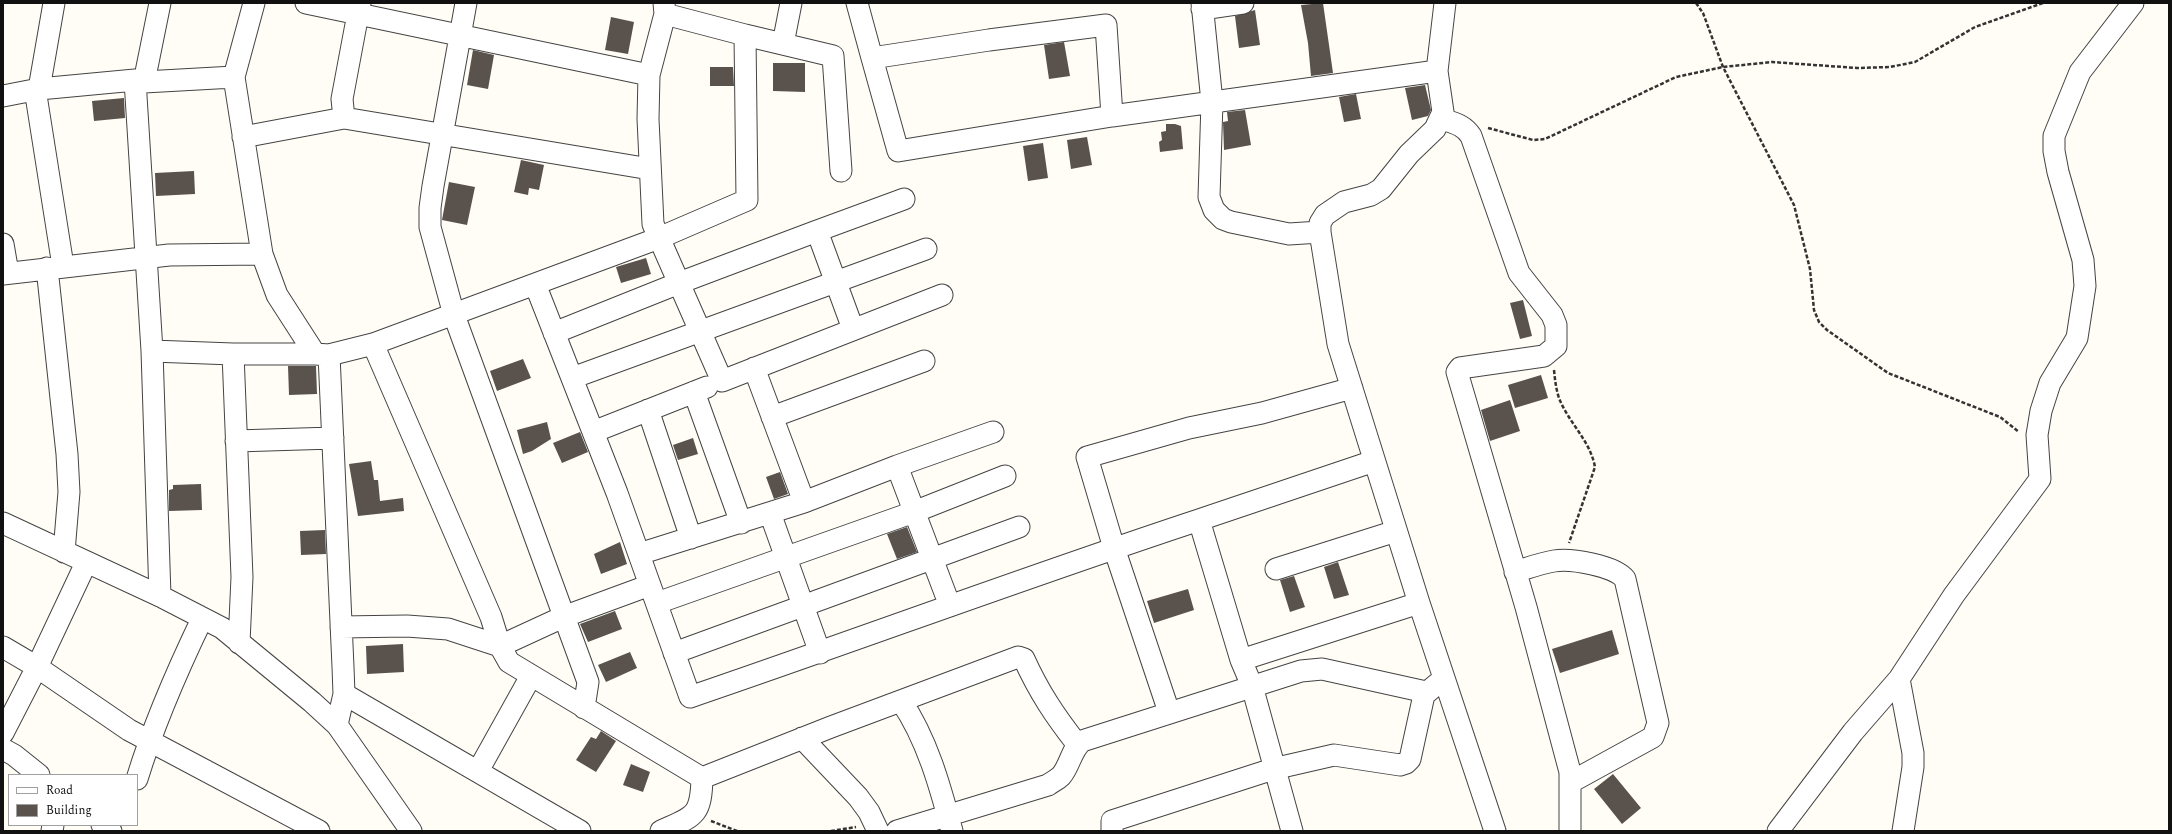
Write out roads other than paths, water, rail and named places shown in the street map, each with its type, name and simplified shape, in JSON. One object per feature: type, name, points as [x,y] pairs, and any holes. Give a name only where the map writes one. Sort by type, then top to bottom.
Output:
[{"type":"street","points":[[54,3],[37,89],[55,267],[67,454],[68,492],[64,552]]},
{"type":"street","points":[[160,3],[139,81],[146,257],[152,351],[160,596]]},
{"type":"street","points":[[254,3],[234,77],[262,254],[277,295],[322,354],[333,438],[344,694],[337,725]]},
{"type":"street","points":[[306,3],[359,8],[461,36],[649,75]]},
{"type":"street","points":[[466,3],[430,208],[430,227],[454,315],[563,618],[588,682],[584,708]]},
{"type":"street","points":[[783,44],[791,3]]},
{"type":"street","points":[[857,3],[898,151],[1112,116],[1437,71]]},
{"type":"street","points":[[1243,3],[1202,6],[1212,102],[1210,197],[1214,210],[1223,219],[1231,222],[1278,233],[1320,232]]},
{"type":"street","points":[[1445,3],[1437,71],[1443,112],[1442,119],[1435,129],[1409,154],[1381,189],[1371,195],[1344,202],[1333,208],[1325,215],[1320,223],[1320,232],[1338,344],[1419,603],[1496,831]]},
{"type":"street","points":[[1778,831],[1853,732],[1899,679],[1954,596],[2040,479],[2037,434],[2041,410],[2050,383],[2077,338],[2085,286],[2083,260],[2058,172],[2054,151],[2054,136],[2080,72],[2133,3]]},
{"type":"street","points":[[344,118],[342,99],[359,8]]},
{"type":"street","points":[[722,381],[653,224],[648,119],[649,75],[665,9],[745,35],[833,56],[841,172]]},
{"type":"street","points":[[872,58],[989,40],[1106,25],[1112,116]]},
{"type":"street","points":[[152,351],[233,354],[322,354],[373,344],[659,238],[747,200],[745,35]]},
{"type":"street","points":[[3,96],[37,89],[139,81],[234,77]]},
{"type":"street","points":[[243,137],[344,118],[650,169]]},
{"type":"street","points":[[1442,119],[1466,129],[1471,136],[1519,273],[1552,315],[1556,325],[1556,346],[1552,351],[1544,356],[1460,368],[1457,372],[1526,607],[1570,772],[1570,831]]},
{"type":"street","points":[[554,333],[679,283],[904,199]]},
{"type":"street","points":[[817,231],[834,282],[853,329]]},
{"type":"street","points":[[3,244],[5,274],[55,267],[170,255],[262,254]]},
{"type":"street","points":[[572,378],[926,249]]},
{"type":"street","points":[[534,284],[593,432],[639,554],[690,697],[820,653],[1114,548],[1374,461]]},
{"type":"street","points":[[593,432],[942,295]]},
{"type":"street","points":[[373,344],[491,617],[500,646],[509,662],[702,778]]},
{"type":"street","points":[[233,354],[242,577],[239,643]]},
{"type":"street","points":[[772,416],[924,360]]},
{"type":"street","points":[[754,368],[804,502]]},
{"type":"street","points":[[1169,712],[1114,548],[1087,457],[1189,428],[1262,413],[1352,388]]},
{"type":"street","points":[[694,392],[741,523]]},
{"type":"street","points":[[648,410],[691,538]]},
{"type":"street","points":[[639,554],[804,502],[897,466],[993,432]]},
{"type":"street","points":[[236,441],[333,438]]},
{"type":"street","points":[[897,466],[950,606]]},
{"type":"street","points":[[341,627],[407,626],[448,629],[500,646],[563,618],[786,558],[914,512],[1005,476]]},
{"type":"street","points":[[770,513],[820,653]]},
{"type":"street","points":[[1199,520],[1241,660],[1252,686],[1273,769],[1292,831]]},
{"type":"street","points":[[3,523],[86,563],[160,596],[222,628],[312,702],[337,725],[411,831]]},
{"type":"street","points":[[674,653],[1019,527]]},
{"type":"street","points":[[1276,569],[1396,531]]},
{"type":"street","points":[[1515,572],[1563,560],[1614,570],[1625,580],[1658,723],[1653,737],[1571,782]]},
{"type":"street","points":[[3,733],[37,667],[86,563]]},
{"type":"street","points":[[1241,660],[1419,603]]},
{"type":"street","points":[[138,776],[148,741],[175,676],[202,619]]},
{"type":"street","points":[[1292,644],[1301,671]]},
{"type":"street","points":[[3,647],[37,667],[129,730],[319,831]]},
{"type":"street","points":[[702,778],[802,738],[1018,657],[1022,658],[1047,705],[1085,740]]},
{"type":"street","points":[[896,831],[950,823],[1048,785],[1060,777],[1085,740],[1301,671],[1322,669],[1426,692]]},
{"type":"street","points":[[478,771],[530,676]]},
{"type":"street","points":[[1112,831],[1112,821],[1273,769],[1334,755],[1400,765],[1406,764],[1410,759],[1424,695],[1444,679]]},
{"type":"street","points":[[1899,679],[1912,753],[1913,767],[1903,831]]},
{"type":"street","points":[[344,694],[580,831]]},
{"type":"street","points":[[901,701],[914,720],[922,737],[950,823]]},
{"type":"street","points":[[802,738],[858,797],[869,812],[876,828]]},
{"type":"street","points":[[3,749],[14,755],[38,774]]},
{"type":"street","points":[[661,831],[688,819],[697,811],[701,798],[702,778]]}]
